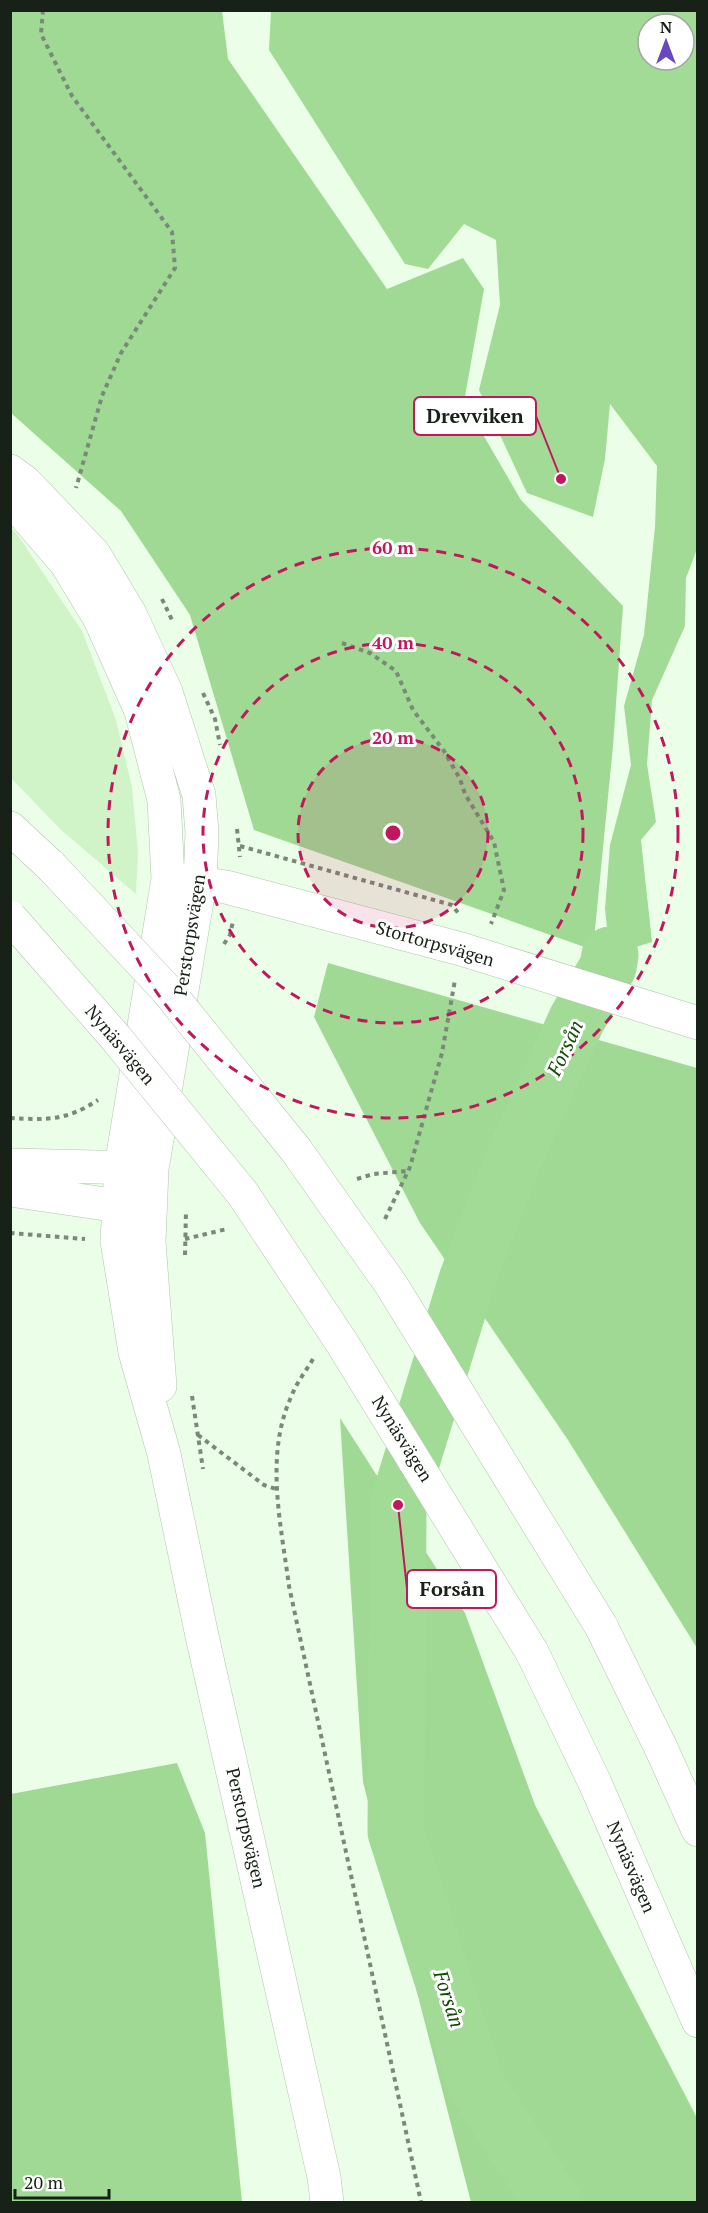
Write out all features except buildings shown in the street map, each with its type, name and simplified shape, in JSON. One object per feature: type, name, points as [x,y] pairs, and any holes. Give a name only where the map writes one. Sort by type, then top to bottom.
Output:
[{"type":"main road","name":"Perstorpsvägen","points":[[10,471],[25,482],[94,554],[135,624],[166,693],[199,795],[202,833],[200,883],[136,1168],[119,1206],[117,1241],[135,1352],[164,1454],[207,1659],[324,2177],[327,2202]]},
{"type":"main road","name":"Perstorpsvägen","points":[[10,498],[66,563],[100,619],[141,711],[164,800],[168,879],[136,1168],[151,1206],[149,1242],[164,1454]]},
{"type":"main road","points":[[10,828],[51,866],[166,989],[296,1150],[392,1286],[601,1626],[698,1830]]},
{"type":"main road","name":"Stortorpsvägen","points":[[168,879],[226,887],[477,940],[698,1023]]},
{"type":"main road","name":"Nynäsvägen","points":[[10,917],[116,1038],[243,1194],[342,1343],[532,1652],[595,1783],[698,2021]]},
{"type":"main road","points":[[10,1165],[136,1168]]},
{"type":"main road","points":[[10,1190],[119,1206],[151,1206]]},
{"type":"path","points":[[43,10],[41,34],[72,96],[172,232],[175,268],[121,353],[102,396],[75,492]]},
{"type":"path","points":[[342,643],[370,653],[396,671],[413,710],[444,751],[460,779],[465,794],[494,842],[504,890],[477,940],[410,1167],[384,1222]]},
{"type":"path","name":"Stortorpsvägen","points":[[240,846],[452,905],[477,940]]},
{"type":"path","points":[[10,1118],[44,1120],[79,1112],[102,1097]]},
{"type":"path","points":[[315,1355],[292,1395],[282,1422],[276,1489],[290,1586],[421,2202]]},
{"type":"path","points":[[198,1434],[264,1485],[276,1489]]},
{"type":"shaded area","points":[[11,10],[222,11],[228,59],[387,289],[463,258],[484,289],[464,402],[521,500],[623,606],[613,746],[593,950],[254,830],[190,615],[121,511],[11,413]]},
{"type":"shaded area","points":[[271,11],[697,11],[697,549],[686,578],[685,626],[652,700],[647,764],[656,822],[641,840],[652,942],[610,955],[605,909],[610,845],[631,765],[624,706],[644,635],[655,527],[657,466],[610,404],[605,459],[593,517],[527,493],[479,390],[500,305],[496,240],[464,224],[428,269],[405,264],[269,50]]},
{"type":"shaded area","points":[[11,528],[82,631],[116,720],[132,787],[138,852],[136,894],[60,829],[11,778]]},
{"type":"shaded area","points":[[328,963],[697,1068],[697,1648],[568,1440],[420,1223],[314,1017]]},
{"type":"shaded area","points":[[340,1418],[465,1613],[535,1805],[697,2118],[697,2202],[471,2202],[363,1782]]},
{"type":"shaded area","points":[[177,1763],[205,1833],[242,2202],[11,2202],[11,1794]]},
{"type":"waterway","name":"Forsån","points":[[553,2202],[477,2087],[396,1832],[398,1505],[467,1280],[514,1158],[577,1019],[608,967],[610,955]]},
{"type":"place","name":"Drevviken","points":[[561,479]]},
{"type":"place","name":"Forsån","points":[[398,1505]]}]
